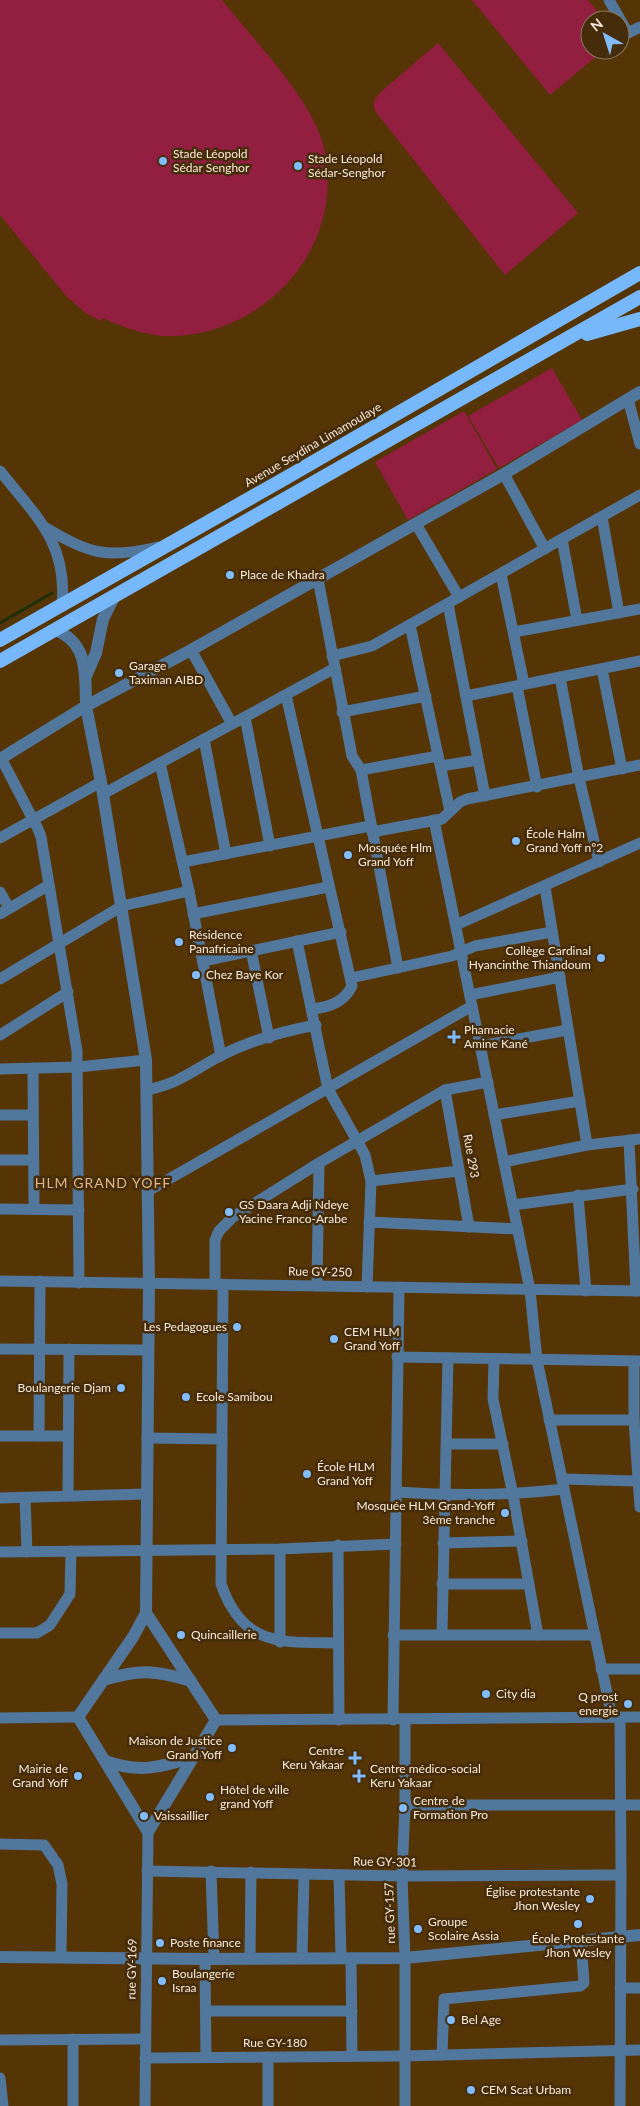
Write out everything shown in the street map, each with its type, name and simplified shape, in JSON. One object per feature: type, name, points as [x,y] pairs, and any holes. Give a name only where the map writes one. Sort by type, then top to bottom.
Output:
[{"type":"highway","name":"Avenue Seydina Limamoulaye","points":[[0,640],[640,273]]},
{"type":"highway","points":[[0,661],[640,297]]},
{"type":"highway","points":[[552,348],[604,328],[640,319]]},
{"type":"street","points":[[609,0],[628,33],[640,27]]},
{"type":"street","points":[[79,1283],[78,1067],[68,992],[41,837],[34,820],[0,758],[86,706],[191,650],[504,474],[640,392]]},
{"type":"street","points":[[628,399],[640,444]]},
{"type":"street","points":[[0,471],[46,528],[60,562],[63,578],[62,605]]},
{"type":"street","points":[[504,474],[545,549]]},
{"type":"street","points":[[332,656],[372,646],[640,495]]},
{"type":"street","points":[[602,517],[619,613]]},
{"type":"street","points":[[416,524],[459,597]]},
{"type":"street","points":[[46,528],[75,545],[109,555],[165,546]]},
{"type":"street","points":[[562,539],[577,620]]},
{"type":"street","points":[[501,574],[514,632],[537,787]]},
{"type":"street","points":[[318,579],[342,712],[352,756],[361,770],[398,968]]},
{"type":"street","points":[[86,676],[96,653],[102,619],[114,597]]},
{"type":"street","points":[[448,604],[485,796]]},
{"type":"street","points":[[514,632],[640,609]]},
{"type":"street","points":[[410,625],[450,811]]},
{"type":"street","points":[[55,630],[72,638],[77,645],[86,676],[86,706],[122,906],[146,1060],[147,1090],[149,1284],[146,1612],[133,1637],[78,1717]]},
{"type":"street","points":[[191,650],[232,724]]},
{"type":"street","points":[[466,696],[640,661]]},
{"type":"street","points":[[0,838],[102,788],[160,763],[335,668]]},
{"type":"street","points":[[602,669],[622,769]]},
{"type":"street","points":[[560,677],[579,778],[600,862]]},
{"type":"street","points":[[286,695],[328,887],[341,932],[352,986],[343,998],[326,1008],[312,1010]]},
{"type":"street","points":[[342,712],[426,696]]},
{"type":"street","points":[[245,717],[270,846]]},
{"type":"street","points":[[204,739],[226,854]]},
{"type":"street","points":[[361,770],[439,761],[478,760]]},
{"type":"street","points":[[160,763],[194,914],[221,1056]]},
{"type":"street","points":[[183,862],[317,837],[434,820],[442,818],[460,802],[640,765]]},
{"type":"street","points":[[434,820],[530,1290],[537,1360],[549,1420],[602,1669],[616,1717],[621,1805],[622,1875],[619,1937],[620,2106]]},
{"type":"street","points":[[456,925],[640,844]]},
{"type":"street","points":[[0,892],[5,911],[49,885]]},
{"type":"street","points":[[194,914],[328,887]]},
{"type":"street","points":[[545,887],[587,1145]]},
{"type":"street","points":[[0,978],[122,906],[189,891]]},
{"type":"street","points":[[203,960],[341,932]]},
{"type":"street","points":[[351,978],[461,952],[475,946],[552,932]]},
{"type":"street","points":[[297,941],[328,1089],[358,1142],[369,1168],[367,1287]]},
{"type":"street","points":[[251,950],[269,1038]]},
{"type":"street","points":[[148,1191],[328,1089],[471,1001],[560,977]]},
{"type":"street","points":[[0,1035],[68,992]]},
{"type":"street","points":[[147,1090],[178,1082],[221,1056],[269,1038],[316,1025]]},
{"type":"street","points":[[480,1046],[568,1030]]},
{"type":"street","points":[[0,1069],[78,1067],[146,1060]]},
{"type":"street","points":[[33,1068],[34,1209]]},
{"type":"street","points":[[337,1643],[280,1642],[251,1630],[226,1598],[221,1584],[222,1439],[219,1284],[215,1240],[219,1231],[233,1217],[319,1163],[445,1090],[488,1082]]},
{"type":"street","name":"Rue 293","points":[[445,1090],[469,1226]]},
{"type":"street","points":[[494,1115],[580,1101]]},
{"type":"street","points":[[0,1115],[33,1115]]},
{"type":"street","points":[[504,1162],[587,1145],[635,1140],[632,1189],[638,1291]]},
{"type":"street","points":[[0,1160],[33,1160]]},
{"type":"street","points":[[317,1286],[319,1163]]},
{"type":"street","points":[[370,1181],[460,1171]]},
{"type":"street","points":[[513,1205],[578,1194],[632,1189]]},
{"type":"street","points":[[578,1194],[586,1291]]},
{"type":"street","points":[[0,1209],[79,1210]]},
{"type":"street","points":[[369,1222],[518,1229]]},
{"type":"street","name":"Rue GY-250","points":[[0,1281],[638,1291]]},
{"type":"street","points":[[39,1436],[40,1281]]},
{"type":"street","points":[[393,1720],[399,1287]]},
{"type":"street","points":[[0,1348],[148,1350]]},
{"type":"street","points":[[68,1495],[69,1349]]},
{"type":"street","points":[[397,1357],[637,1361],[634,1420],[640,1507]]},
{"type":"street","points":[[442,1634],[448,1358]]},
{"type":"street","points":[[494,1359],[492,1399],[522,1541],[538,1635]]},
{"type":"street","points":[[549,1420],[634,1420]]},
{"type":"street","points":[[0,1436],[68,1436]]},
{"type":"street","points":[[147,1438],[222,1439]]},
{"type":"street","points":[[447,1444],[503,1444]]},
{"type":"street","points":[[397,1492],[444,1495],[513,1495],[563,1484],[637,1481]]},
{"type":"street","points":[[0,1498],[146,1494]]},
{"type":"street","points":[[25,1498],[27,1552]]},
{"type":"street","points":[[443,1543],[522,1541]]},
{"type":"street","points":[[0,1552],[280,1549],[396,1544]]},
{"type":"street","points":[[338,1545],[337,1643],[339,1720]]},
{"type":"street","points":[[280,1549],[280,1642]]},
{"type":"street","points":[[0,1633],[37,1633],[50,1625],[70,1594],[71,1552]]},
{"type":"street","points":[[442,1584],[529,1584]]},
{"type":"street","points":[[146,1612],[216,1720]]},
{"type":"street","points":[[393,1635],[595,1635]]},
{"type":"street","points":[[602,1669],[640,1669]]},
{"type":"street","points":[[103,1680],[128,1673],[159,1672],[191,1681]]},
{"type":"street","points":[[0,1718],[78,1717]]},
{"type":"street","points":[[78,1717],[148,1832],[216,1720]]},
{"type":"street","points":[[216,1720],[640,1717]]},
{"type":"street","name":"rue GY-157","points":[[404,2106],[405,1958],[402,1876],[405,1805],[405,1719]]},
{"type":"street","points":[[105,1761],[122,1767],[144,1769],[170,1765],[192,1757]]},
{"type":"street","points":[[405,1805],[640,1805]]},
{"type":"street","name":"rue GY-169","points":[[144,2106],[148,1832]]},
{"type":"street","points":[[0,1844],[44,1845],[58,1866],[62,1884],[61,1956]]},
{"type":"street","name":"Rue GY-301","points":[[147,1871],[402,1876],[622,1875]]},
{"type":"street","points":[[206,2057],[211,1871]]},
{"type":"street","points":[[250,1958],[251,1872]]},
{"type":"street","points":[[302,1958],[304,1874]]},
{"type":"street","points":[[339,1874],[352,2012],[352,2056]]},
{"type":"street","points":[[0,1956],[209,1959],[405,1958],[640,1935]]},
{"type":"street","points":[[442,2055],[442,2005],[444,2000],[580,1986],[584,1983],[581,1941]]},
{"type":"street","points":[[620,1988],[640,1988]]},
{"type":"street","points":[[206,2011],[352,2012]]},
{"type":"street","points":[[73,2039],[74,2106]]},
{"type":"street","points":[[0,2040],[144,2039]]},
{"type":"street","name":"Rue GY-180","points":[[145,2058],[405,2056],[640,2050]]},
{"type":"street","points":[[268,2057],[268,2106]]},
{"type":"street","points":[[0,2078],[3,2106]]},
{"type":"shaded area","name":"Stade Léopold Sédar Senghor","points":[[0,0],[222,0],[296,91],[318,130],[324,148],[328,183],[323,216],[312,247],[295,275],[272,298],[244,317],[213,330],[179,336],[159,336],[121,326],[103,318],[101,321],[87,314],[67,297],[0,215]]},
{"type":"shaded area","points":[[472,0],[588,0],[596,10],[580,10],[580,60],[592,60],[550,95]]},
{"type":"shaded area","points":[[438,43],[578,213],[505,275],[374,108],[374,102],[377,97]]},
{"type":"shaded area","points":[[552,368],[582,420],[499,468],[468,416]]},
{"type":"shaded area","points":[[464,411],[497,469],[408,520],[375,462]]},
{"type":"waterway","points":[[0,623],[52,593]]},
{"type":"place","name":"Stade Léopold Sédar Senghor","points":[[163,161]]},
{"type":"place","name":"Stade Léopold Sédar-Senghor","points":[[298,166]]},
{"type":"place","name":"Place de Khadra","points":[[230,575]]},
{"type":"place","name":"Garage Taximan AIBD","points":[[119,673]]},
{"type":"place","name":"École Halm Grand Yoff n°2","points":[[516,841]]},
{"type":"place","name":"Mosquée Hlm Grand Yoff","points":[[348,855]]},
{"type":"place","name":"Résidence Panafricaine","points":[[179,942]]},
{"type":"place","name":"Collège Cardinal Hyancinthe Thiandoum","points":[[601,958]]},
{"type":"place","name":"Chez Baye Kor","points":[[196,975]]},
{"type":"place","name":"Phamacie Amine Kané","points":[[454,1037]]},
{"type":"place","name":"GS Daara Adji Ndeye Yacine Franco-Arabe","points":[[229,1212]]},
{"type":"place","name":"Les Pedagogues","points":[[237,1327]]},
{"type":"place","name":"CEM HLM Grand Yoff","points":[[334,1339]]},
{"type":"place","name":"Boulangerie Djam","points":[[121,1388]]},
{"type":"place","name":"Ecole Samibou","points":[[186,1397]]},
{"type":"place","name":"École HLM Grand Yoff","points":[[307,1474]]},
{"type":"place","name":"Mosquée HLM Grand-Yoff 3ème tranche","points":[[505,1513]]},
{"type":"place","name":"Quincaillerie","points":[[181,1635]]},
{"type":"place","name":"City dia","points":[[486,1694]]},
{"type":"place","name":"Q prost energie","points":[[628,1704]]},
{"type":"place","name":"Maison de Justice Grand Yoff","points":[[232,1748]]},
{"type":"place","name":"Centre Keru Yakaar","points":[[355,1758]]},
{"type":"place","name":"Mairie de Grand Yoff","points":[[78,1776]]},
{"type":"place","name":"Centre médico-social Keru Yakaar","points":[[359,1776]]},
{"type":"place","name":"Hôtel de ville grand Yoff","points":[[210,1797]]},
{"type":"place","name":"Centre de Formation Pro","points":[[403,1808]]},
{"type":"place","name":"Vaissaillier","points":[[144,1816]]},
{"type":"place","name":"Église protestante Jhon Wesley","points":[[590,1899]]},
{"type":"place","name":"École Protestante Jhon Wesley","points":[[578,1924]]},
{"type":"place","name":"Groupe Scolaire Assia","points":[[418,1929]]},
{"type":"place","name":"Poste finance","points":[[160,1943]]},
{"type":"place","name":"Boulangerie Israa","points":[[162,1981]]},
{"type":"place","name":"Bel Age","points":[[451,2020]]},
{"type":"place","name":"CEM Scat Urbam","points":[[471,2090]]},
{"type":"district","name":"HLM GRAND YOFF","points":[[103,1183]]}]
